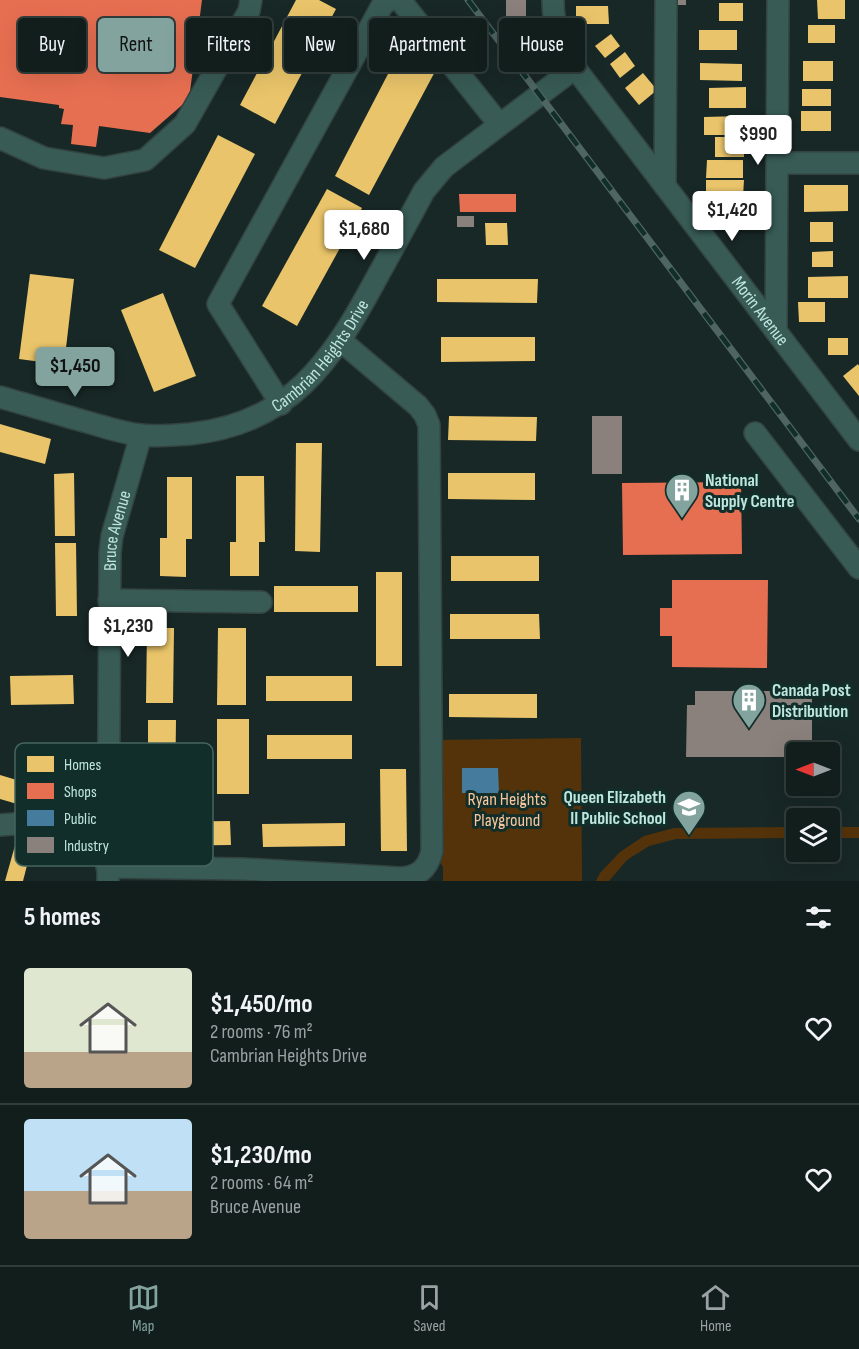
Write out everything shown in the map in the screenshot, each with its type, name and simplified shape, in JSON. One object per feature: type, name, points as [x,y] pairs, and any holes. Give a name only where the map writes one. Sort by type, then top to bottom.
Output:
[{"type":"street","points":[[0,138],[44,158],[104,168],[145,160],[185,124],[249,11],[251,0]]},
{"type":"street","points":[[280,404],[218,304],[383,4],[390,0]]},
{"type":"street","points":[[400,0],[499,124]]},
{"type":"street","name":"Morin Avenue","points":[[553,0],[554,18]]},
{"type":"street","points":[[665,186],[666,0]]},
{"type":"street","points":[[776,331],[778,0]]},
{"type":"street","name":"Cambrian Heights Drive","points":[[0,397],[120,432],[141,435],[176,435],[219,430],[241,423],[280,404],[318,371],[340,341],[429,184],[444,167],[570,72]]},
{"type":"street","name":"Morin Avenue","points":[[578,72],[859,440]]},
{"type":"street","points":[[777,163],[859,163]]},
{"type":"street","points":[[107,874],[233,868],[400,878],[411,877],[419,873],[430,861],[432,851],[429,425],[418,406],[340,341]]},
{"type":"street","points":[[755,433],[859,568]]},
{"type":"street","name":"Bruce Avenue","points":[[108,743],[112,536],[141,435]]},
{"type":"street","points":[[109,600],[261,602]]},
{"type":"street","points":[[0,825],[15,824]]},
{"type":"green space","name":"Ryan Heights Playground","points":[[581,738],[582,881],[443,881],[443,867],[433,851],[432,740]]},
{"type":"green space","points":[[786,827],[786,838],[676,839],[649,846],[627,860],[609,881],[596,881],[600,873],[620,852],[644,836],[674,828]]},
{"type":"green space","points":[[840,827],[859,827],[859,838],[840,838]]},
{"type":"building: Homes","points":[[296,0],[319,0],[336,9],[331,18],[286,18]]},
{"type":"building: Homes","points":[[817,0],[845,0],[845,19],[818,19]]},
{"type":"building: Homes","points":[[719,3],[743,3],[743,21],[719,21]]},
{"type":"building: Homes","points":[[576,6],[608,6],[609,24],[585,24],[585,18],[576,18]]},
{"type":"building: Homes","points":[[284,22],[284,72],[303,72],[275,124],[240,105],[258,72],[272,72],[272,45]]},
{"type":"building: Homes","points":[[808,25],[835,25],[835,43],[808,43]]},
{"type":"building: Homes","points":[[699,30],[737,30],[737,50],[699,50]]},
{"type":"building: Homes","points":[[611,34],[620,46],[605,58],[595,46]]},
{"type":"building: Homes","points":[[625,52],[635,66],[620,78],[610,64]]},
{"type":"building: Homes","points":[[803,61],[833,61],[833,81],[803,81]]},
{"type":"building: Homes","points":[[700,63],[742,64],[742,81],[700,80]]},
{"type":"building: Homes","points":[[389,72],[435,72],[369,195],[335,176]]},
{"type":"building: Homes","points":[[643,73],[657,90],[639,105],[625,88]]},
{"type":"building: Homes","points":[[746,87],[746,108],[709,108],[709,88]]},
{"type":"building: Homes","points":[[802,89],[831,89],[831,106],[802,106]]},
{"type":"building: Homes","points":[[801,111],[831,111],[831,131],[801,131]]},
{"type":"building: Homes","points":[[742,116],[742,135],[704,135],[704,117]]},
{"type":"building: Homes","points":[[218,135],[255,154],[195,268],[159,250]]},
{"type":"building: Homes","points":[[715,137],[744,137],[744,157],[715,157]]},
{"type":"building: Homes","points":[[707,160],[743,160],[743,178],[706,178]]},
{"type":"building: Homes","points":[[706,180],[744,180],[743,197],[706,196]]},
{"type":"building: Homes","points":[[804,185],[848,185],[848,211],[804,212]]},
{"type":"building: Homes","points":[[327,189],[362,208],[297,326],[262,306]]},
{"type":"building: Homes","points":[[726,201],[745,201],[745,221],[726,221]]},
{"type":"building: Homes","points":[[810,222],[833,222],[833,242],[810,242]]},
{"type":"building: Homes","points":[[485,223],[507,223],[508,245],[486,245]]},
{"type":"building: Homes","points":[[833,251],[833,267],[812,267],[812,252]]},
{"type":"building: Homes","points":[[30,274],[74,279],[64,365],[19,359]]},
{"type":"building: Homes","points":[[848,276],[848,298],[808,298],[808,277]]},
{"type":"building: Homes","points":[[437,279],[538,279],[537,303],[437,302]]},
{"type":"building: Homes","points":[[163,293],[196,376],[154,392],[121,310]]},
{"type":"building: Homes","points":[[798,302],[825,302],[825,322],[799,322]]},
{"type":"building: Homes","points":[[441,337],[535,337],[535,361],[441,362]]},
{"type":"building: Homes","points":[[828,338],[848,338],[848,355],[828,355]]},
{"type":"building: Homes","points":[[858,364],[859,366],[859,396],[843,376]]},
{"type":"building: Homes","points":[[449,416],[537,417],[536,441],[448,440]]},
{"type":"building: Homes","points":[[0,424],[51,439],[45,464],[0,452]]},
{"type":"building: Homes","points":[[296,443],[322,443],[320,552],[295,551]]},
{"type":"building: Homes","points":[[74,473],[75,536],[55,536],[54,474]]},
{"type":"building: Homes","points":[[448,473],[535,473],[535,500],[448,499]]},
{"type":"building: Homes","points":[[236,476],[264,476],[265,542],[259,542],[259,576],[230,576],[230,542],[236,542]]},
{"type":"building: Homes","points":[[167,477],[192,477],[192,539],[186,539],[186,577],[160,576],[160,538],[167,538]]},
{"type":"building: Homes","points":[[55,543],[76,543],[77,616],[56,616]]},
{"type":"building: Homes","points":[[451,556],[539,556],[539,581],[451,581]]},
{"type":"building: Homes","points":[[376,572],[402,572],[402,666],[376,666]]},
{"type":"building: Homes","points":[[274,586],[358,586],[358,612],[274,612]]},
{"type":"building: Homes","points":[[450,614],[539,614],[540,639],[450,639]]},
{"type":"building: Homes","points":[[147,628],[174,628],[173,703],[146,703]]},
{"type":"building: Homes","points":[[218,628],[246,628],[246,705],[217,705]]},
{"type":"building: Homes","points":[[73,675],[74,704],[11,705],[10,676]]},
{"type":"building: Homes","points":[[266,676],[352,676],[352,701],[266,701]]},
{"type":"building: Homes","points":[[449,694],[537,694],[537,718],[449,717]]},
{"type":"building: Homes","points":[[217,719],[249,719],[249,794],[217,794]]},
{"type":"building: Homes","points":[[148,720],[176,720],[176,743],[148,743]]},
{"type":"building: Homes","points":[[267,735],[352,735],[352,759],[267,759]]},
{"type":"building: Homes","points":[[380,769],[406,769],[407,851],[381,851]]},
{"type":"building: Homes","points":[[0,775],[15,780],[15,803],[0,799]]},
{"type":"building: Homes","points":[[213,821],[230,821],[231,845],[213,845]]},
{"type":"building: Homes","points":[[345,823],[345,846],[263,847],[262,824]]},
{"type":"building: Homes","points":[[15,846],[15,866],[27,866],[23,881],[5,881]]},
{"type":"building: Shops","points":[[0,0],[202,0],[200,18],[186,18],[186,72],[193,72],[189,99],[150,133],[99,126],[96,147],[71,144],[73,125],[61,124],[64,109],[59,108],[59,105],[0,97]]},
{"type":"building: Shops","points":[[459,194],[516,194],[516,212],[460,212]]},
{"type":"building: Shops","name":"National Supply Centre","points":[[741,482],[742,554],[623,555],[622,483]]},
{"type":"building: Shops","points":[[672,580],[768,580],[767,668],[672,667],[672,636],[660,636],[660,608],[672,608]]},
{"type":"building: Public","points":[[462,768],[498,768],[499,793],[462,793]]},
{"type":"building: Industry","points":[[506,0],[526,0],[526,18],[506,18]]},
{"type":"building: Industry","points":[[670,0],[686,0],[686,5],[670,5]]},
{"type":"building: Industry","points":[[457,216],[474,216],[474,227],[457,227]]},
{"type":"building: Industry","points":[[592,416],[622,416],[622,474],[592,474]]},
{"type":"building: Industry","name":"Canada Post Distribution","points":[[695,691],[812,691],[812,742],[786,742],[786,757],[686,757],[687,705],[695,705]]},
{"type":"railway","points":[[468,0],[859,519]]},
{"type":"place","name":"National Supply Centre","points":[[682,519]]},
{"type":"place","name":"Canada Post Distribution","points":[[749,729]]},
{"type":"place","name":"Queen Elizabeth II Public School","points":[[689,836]]}]
